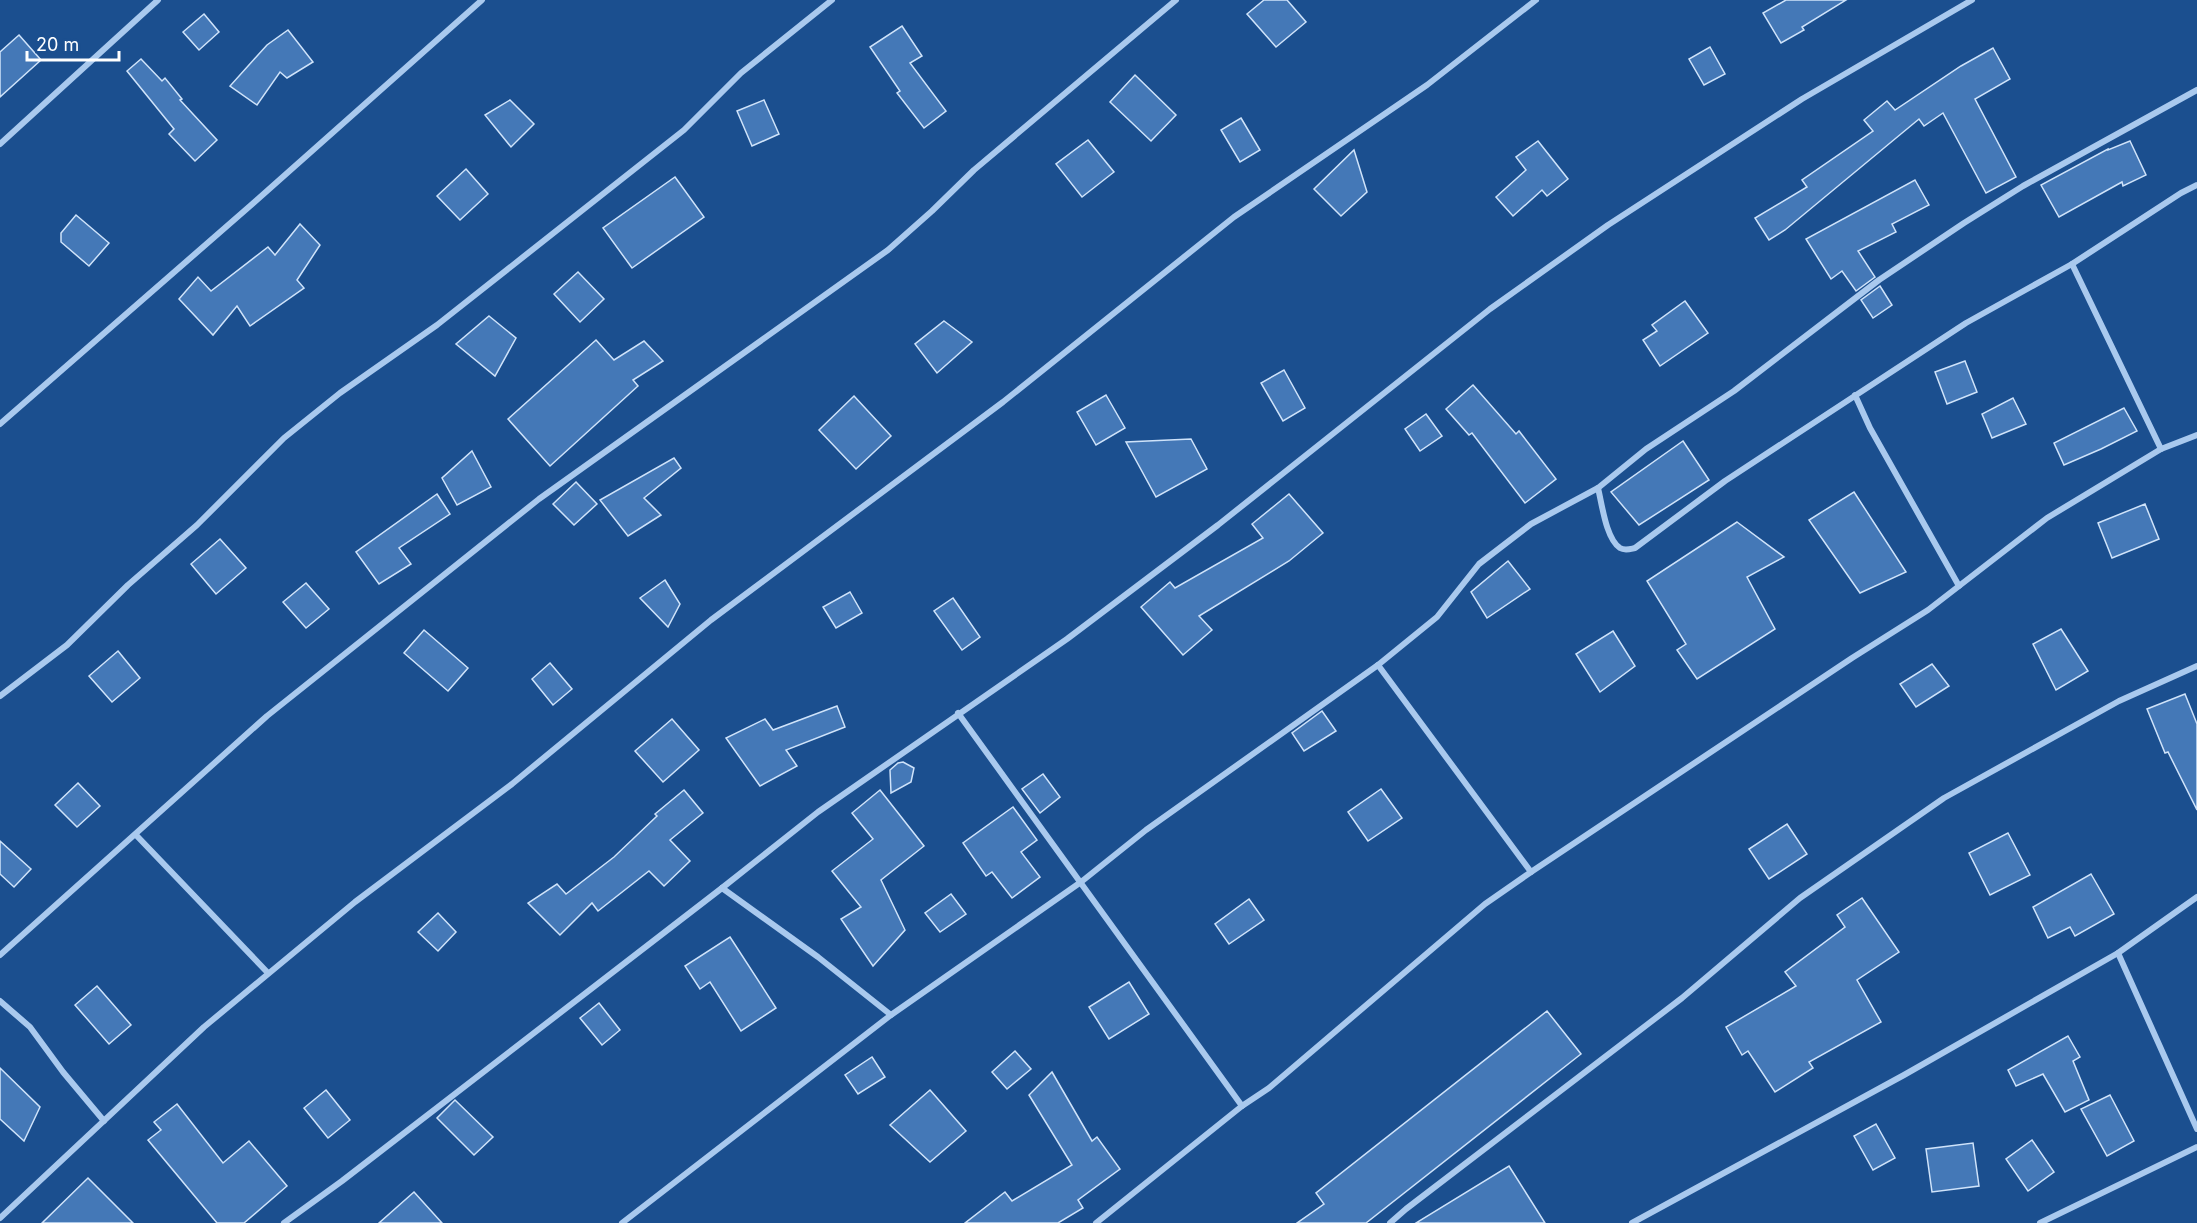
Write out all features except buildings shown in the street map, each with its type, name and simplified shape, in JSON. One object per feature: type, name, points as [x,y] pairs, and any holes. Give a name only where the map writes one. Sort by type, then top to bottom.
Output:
[{"type":"street","points":[[0,144],[158,0]]},
{"type":"street","points":[[0,424],[482,0]]},
{"type":"street","points":[[0,696],[67,645],[128,585],[197,525],[284,438],[340,393],[437,325],[684,130],[741,73],[831,0]]},
{"type":"street","points":[[0,955],[267,716],[539,499],[888,250],[974,170],[1176,0]]},
{"type":"street","points":[[0,1218],[204,1027],[356,902],[512,784],[711,620],[1003,402],[1234,217],[1427,85],[1536,0]]},
{"type":"street","points":[[284,1223],[342,1181],[818,812],[1066,639],[1209,532],[1481,316],[1608,225],[1802,99],[1972,0]]},
{"type":"street","points":[[622,1223],[891,1015],[1081,882],[1146,830],[1378,665],[1437,617],[1479,564],[1531,524],[1598,488],[1646,449],[1734,391],[1889,273],[2023,186],[2197,90]]},
{"type":"street","points":[[1598,488],[1611,536],[1620,548],[1626,550],[1635,548],[1725,481],[1966,323],[2072,264],[2197,185]]},
{"type":"street","points":[[2072,264],[2161,448]]},
{"type":"street","points":[[1855,395],[1870,428],[1959,586]]},
{"type":"street","points":[[1096,1223],[1242,1106],[1269,1088],[1485,904],[1833,670],[1928,610],[2047,518],[2161,448],[2197,435]]},
{"type":"street","points":[[1378,665],[1531,872]]},
{"type":"street","points":[[1390,1223],[1682,998],[1800,898],[1934,805],[2119,701],[2197,666]]},
{"type":"street","points":[[958,714],[1242,1106]]},
{"type":"street","points":[[136,835],[268,974]]},
{"type":"street","points":[[722,888],[818,957],[891,1015]]},
{"type":"street","points":[[1632,1223],[1841,1109],[2118,953],[2197,897]]},
{"type":"street","points":[[2118,953],[2197,1128]]},
{"type":"street","points":[[0,1001],[30,1027],[63,1072],[104,1121]]},
{"type":"street","points":[[2040,1223],[2197,1147]]}]
